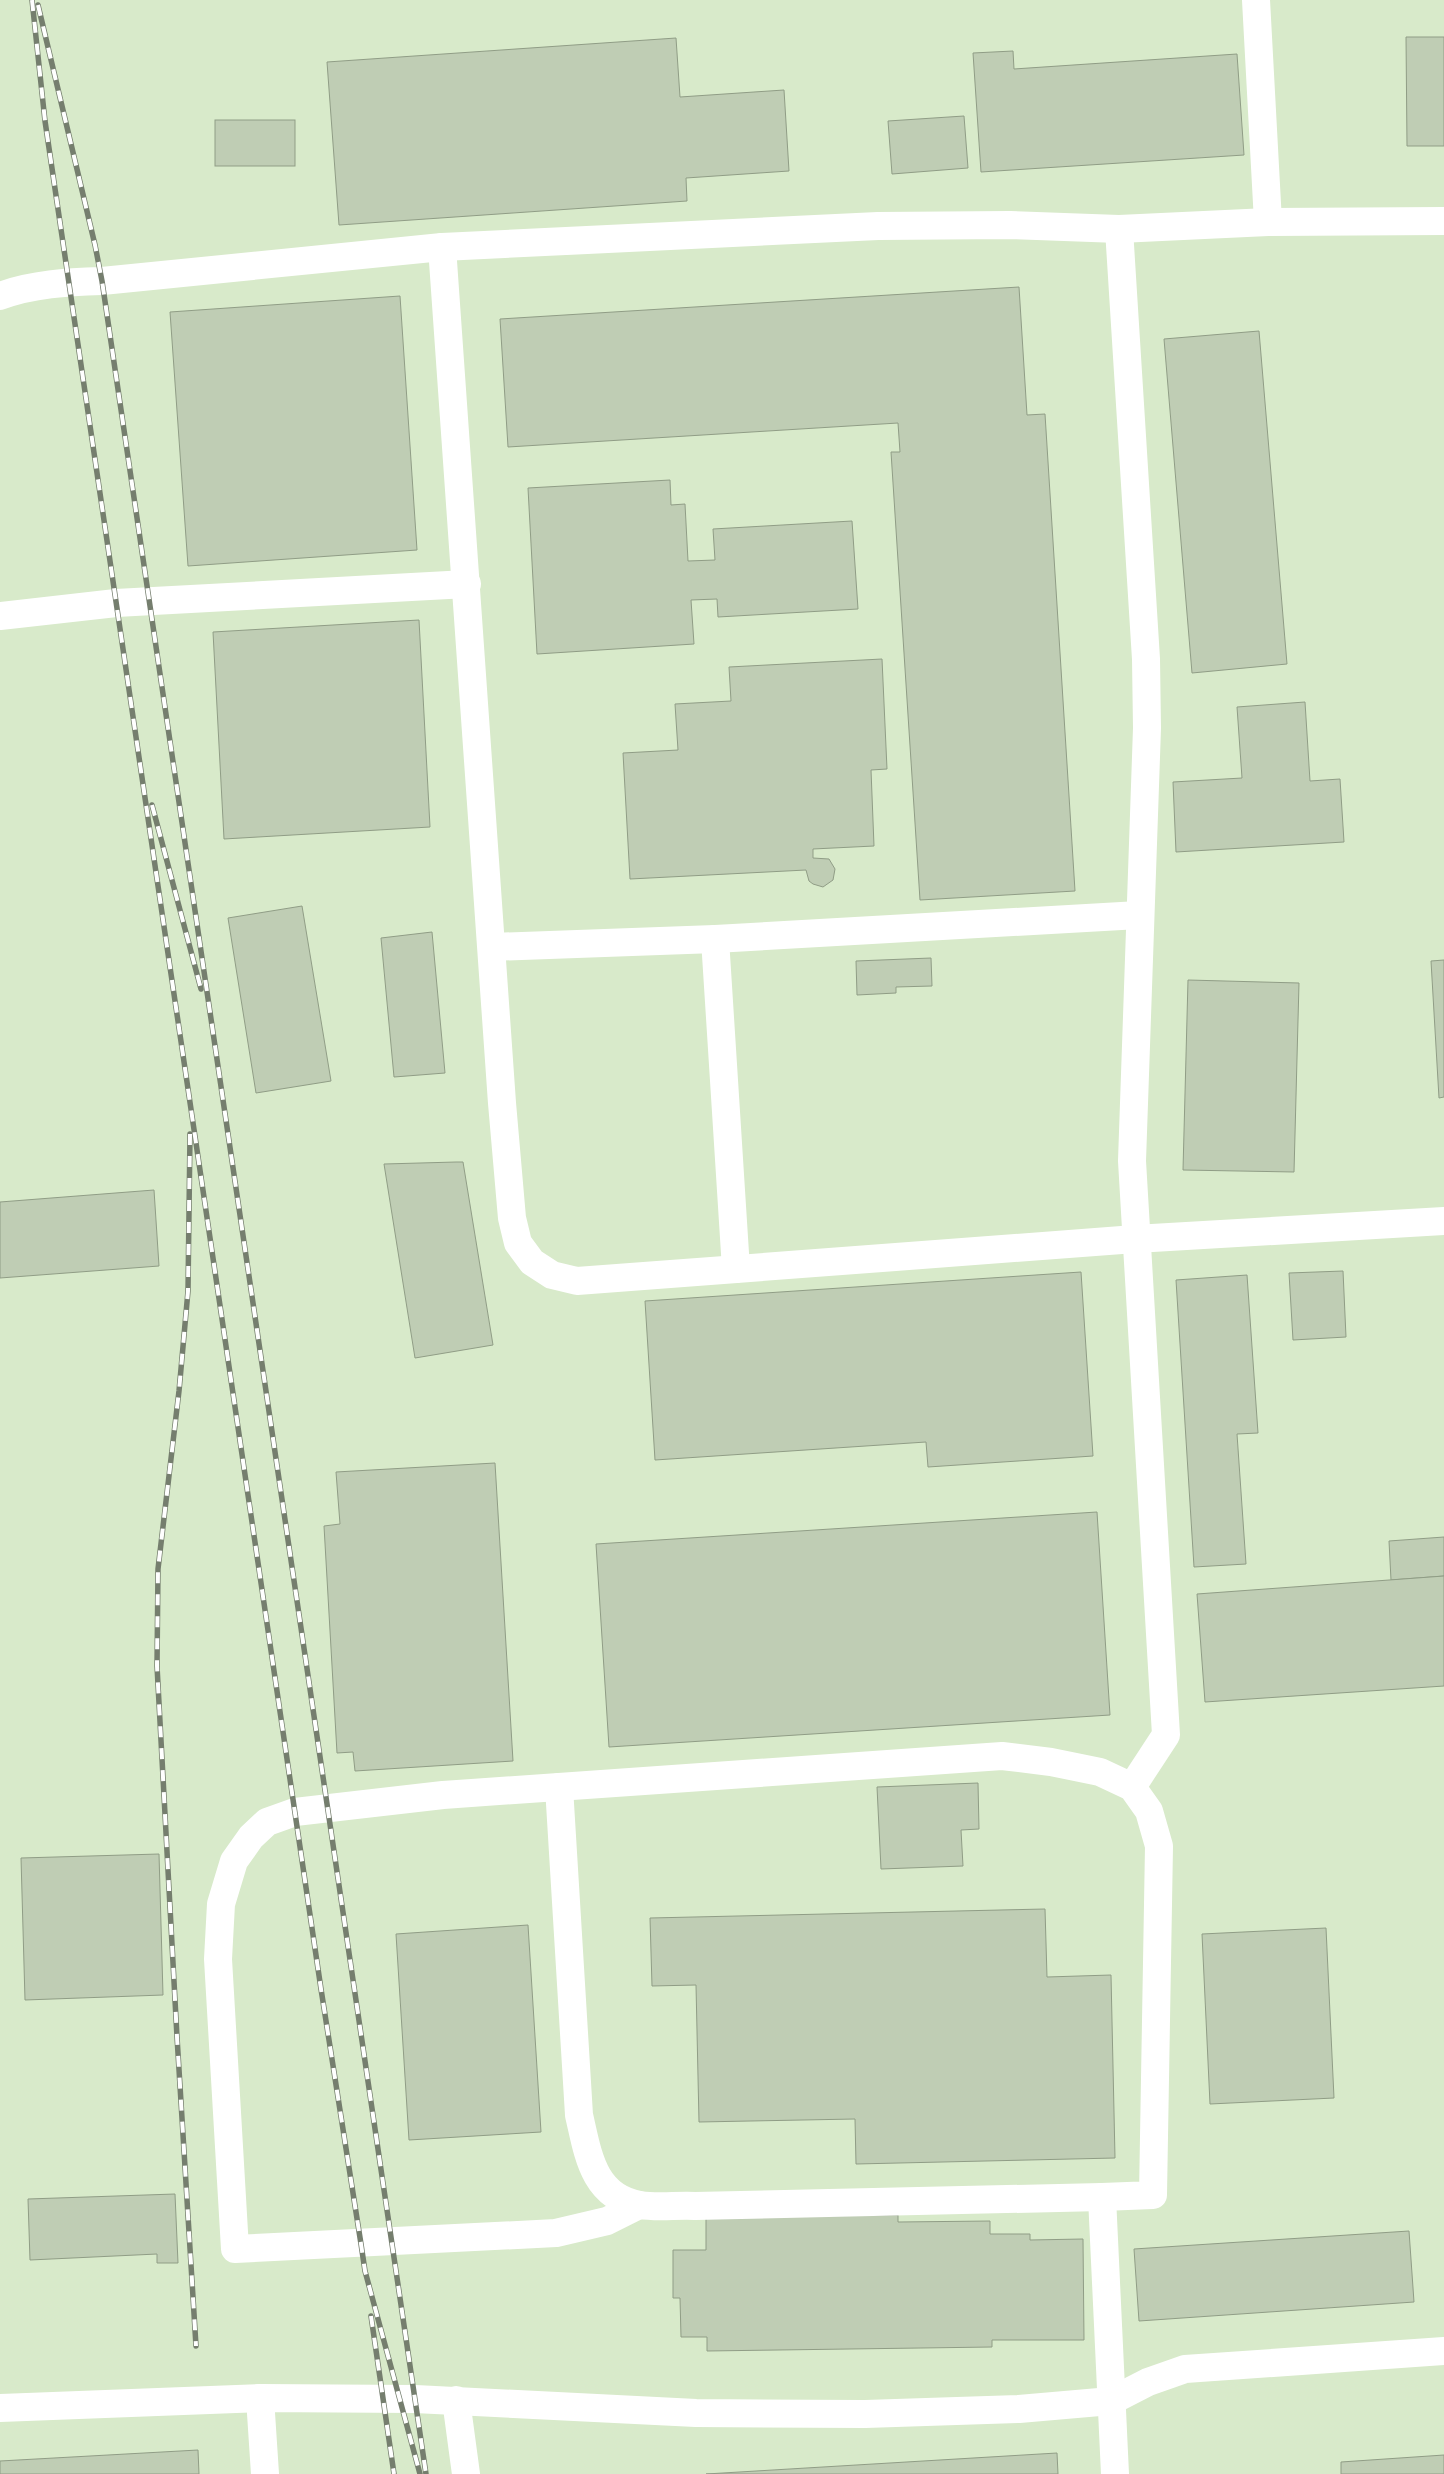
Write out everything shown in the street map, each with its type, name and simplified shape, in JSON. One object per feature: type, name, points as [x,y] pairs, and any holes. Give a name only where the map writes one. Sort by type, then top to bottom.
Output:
[{"type":"street","points":[[1256,0],[1268,222]]},
{"type":"street","points":[[0,296],[16,290],[70,282],[102,281],[442,247],[878,226],[1010,226],[1119,229],[1268,222],[1444,221]]},
{"type":"street","points":[[1119,229],[1146,659],[1147,728],[1139,915],[1132,1161],[1166,1736],[1132,1786]]},
{"type":"street","points":[[442,247],[512,1218],[518,1243],[532,1262],[552,1274],[577,1281],[1136,1239],[1444,1222]]},
{"type":"street","points":[[0,616],[116,603],[467,584]]},
{"type":"street","points":[[492,947],[715,939],[1139,915]]},
{"type":"street","points":[[715,939],[736,1269]]},
{"type":"street","points":[[559,1786],[580,2115],[588,2153],[598,2177],[608,2192],[639,2205],[1152,2195],[1159,1846],[1149,1811],[1132,1786],[1100,1772],[1051,1762],[1002,1756],[559,1786],[442,1795],[295,1812],[267,1822],[251,1837],[234,1861],[221,1904],[218,1960],[235,2249],[556,2233],[607,2221],[639,2205]]},
{"type":"street","points":[[1102,2197],[1115,2474]]},
{"type":"street","points":[[0,2408],[260,2398],[456,2400],[696,2413],[855,2414],[1019,2409],[1112,2401],[1148,2382],[1185,2369],[1444,2351]]},
{"type":"street","points":[[260,2398],[265,2474]]},
{"type":"street","points":[[456,2400],[466,2474]]},
{"type":"shaded area","points":[[0,0],[1444,0],[1444,2474],[0,2474]]},
{"type":"building","points":[[1406,37],[1444,37],[1444,146],[1407,146]]},
{"type":"building","points":[[676,38],[680,97],[784,90],[789,171],[686,178],[687,201],[339,225],[327,62]]},
{"type":"building","points":[[1013,51],[1014,69],[1237,54],[1244,155],[981,172],[973,53]]},
{"type":"building","points":[[964,116],[968,168],[892,174],[888,121]]},
{"type":"building","points":[[215,120],[295,120],[295,166],[215,166]]},
{"type":"building","points":[[1019,287],[1027,415],[1045,414],[1075,891],[920,900],[891,452],[900,452],[898,423],[508,447],[500,319]]},
{"type":"building","points":[[400,296],[417,550],[188,566],[170,312]]},
{"type":"building","points":[[1259,331],[1287,664],[1192,673],[1164,339]]},
{"type":"building","points":[[670,480],[671,505],[685,504],[688,561],[715,560],[713,529],[852,521],[858,609],[718,617],[717,599],[691,600],[694,644],[537,654],[528,488]]},
{"type":"building","points":[[419,620],[430,827],[224,839],[213,632]]},
{"type":"building","points":[[882,659],[887,769],[871,770],[874,846],[813,849],[813,858],[829,859],[835,869],[833,880],[823,887],[809,881],[806,870],[630,879],[623,753],[678,750],[675,704],[731,701],[729,667]]},
{"type":"building","points":[[1305,702],[1310,781],[1340,779],[1344,842],[1176,852],[1173,782],[1242,778],[1237,707]]},
{"type":"building","points":[[302,906],[331,1081],[256,1093],[228,918]]},
{"type":"building","points":[[432,932],[445,1073],[394,1077],[381,938]]},
{"type":"building","points":[[931,958],[932,986],[896,987],[896,993],[857,995],[856,961]]},
{"type":"building","points":[[1444,960],[1444,1097],[1439,1098],[1431,961]]},
{"type":"building","points":[[1188,980],[1299,983],[1294,1172],[1183,1170]]},
{"type":"building","points":[[463,1162],[493,1345],[415,1358],[384,1164]]},
{"type":"building","points":[[154,1190],[159,1266],[0,1278],[0,1202]]},
{"type":"building","points":[[1343,1271],[1346,1337],[1293,1340],[1289,1273]]},
{"type":"building","points":[[1081,1272],[1093,1456],[928,1467],[926,1442],[655,1460],[645,1301]]},
{"type":"building","points":[[1247,1275],[1258,1433],[1237,1434],[1246,1564],[1194,1567],[1176,1280]]},
{"type":"building","points":[[495,1463],[513,1761],[355,1771],[353,1752],[337,1753],[324,1526],[340,1524],[336,1472]]},
{"type":"building","points":[[1097,1512],[1110,1715],[609,1747],[596,1544]]},
{"type":"building","points":[[1444,1537],[1444,1576],[1391,1580],[1389,1541]]},
{"type":"building","points":[[1444,1576],[1444,1686],[1205,1702],[1197,1594]]},
{"type":"building","points":[[978,1783],[979,1829],[961,1830],[963,1866],[881,1869],[877,1787]]},
{"type":"building","points":[[159,1854],[163,1995],[25,2000],[21,1858]]},
{"type":"building","points":[[1045,1909],[1047,1977],[1111,1975],[1115,2158],[856,2164],[855,2119],[699,2122],[696,1985],[652,1986],[650,1918]]},
{"type":"building","points":[[528,1925],[541,2132],[409,2140],[396,1934]]},
{"type":"building","points":[[1326,1928],[1334,2098],[1210,2104],[1202,1934]]},
{"type":"building","points":[[175,2194],[178,2263],[157,2263],[157,2254],[30,2260],[28,2199]]},
{"type":"building","points":[[898,2215],[898,2222],[990,2221],[990,2234],[1030,2234],[1030,2240],[1083,2239],[1084,2340],[992,2340],[992,2347],[707,2351],[707,2337],[681,2337],[680,2298],[673,2298],[673,2250],[706,2250],[706,2217]]},
{"type":"building","points":[[1409,2231],[1414,2302],[1139,2321],[1134,2249]]},
{"type":"building","points":[[198,2450],[199,2474],[0,2474],[0,2461]]},
{"type":"building","points":[[1057,2453],[1058,2474],[706,2474]]},
{"type":"building","points":[[1444,2455],[1444,2474],[1341,2474],[1341,2462]]},
{"type":"railway","points":[[32,0],[45,121],[321,1989],[365,2271],[420,2474]]},
{"type":"railway","points":[[38,5],[102,281],[426,2474]]},
{"type":"railway","points":[[152,805],[201,989]]},
{"type":"railway","points":[[190,1134],[188,1291],[179,1391],[158,1569],[157,1666],[196,2346]]},
{"type":"railway","points":[[371,2316],[394,2474]]}]
